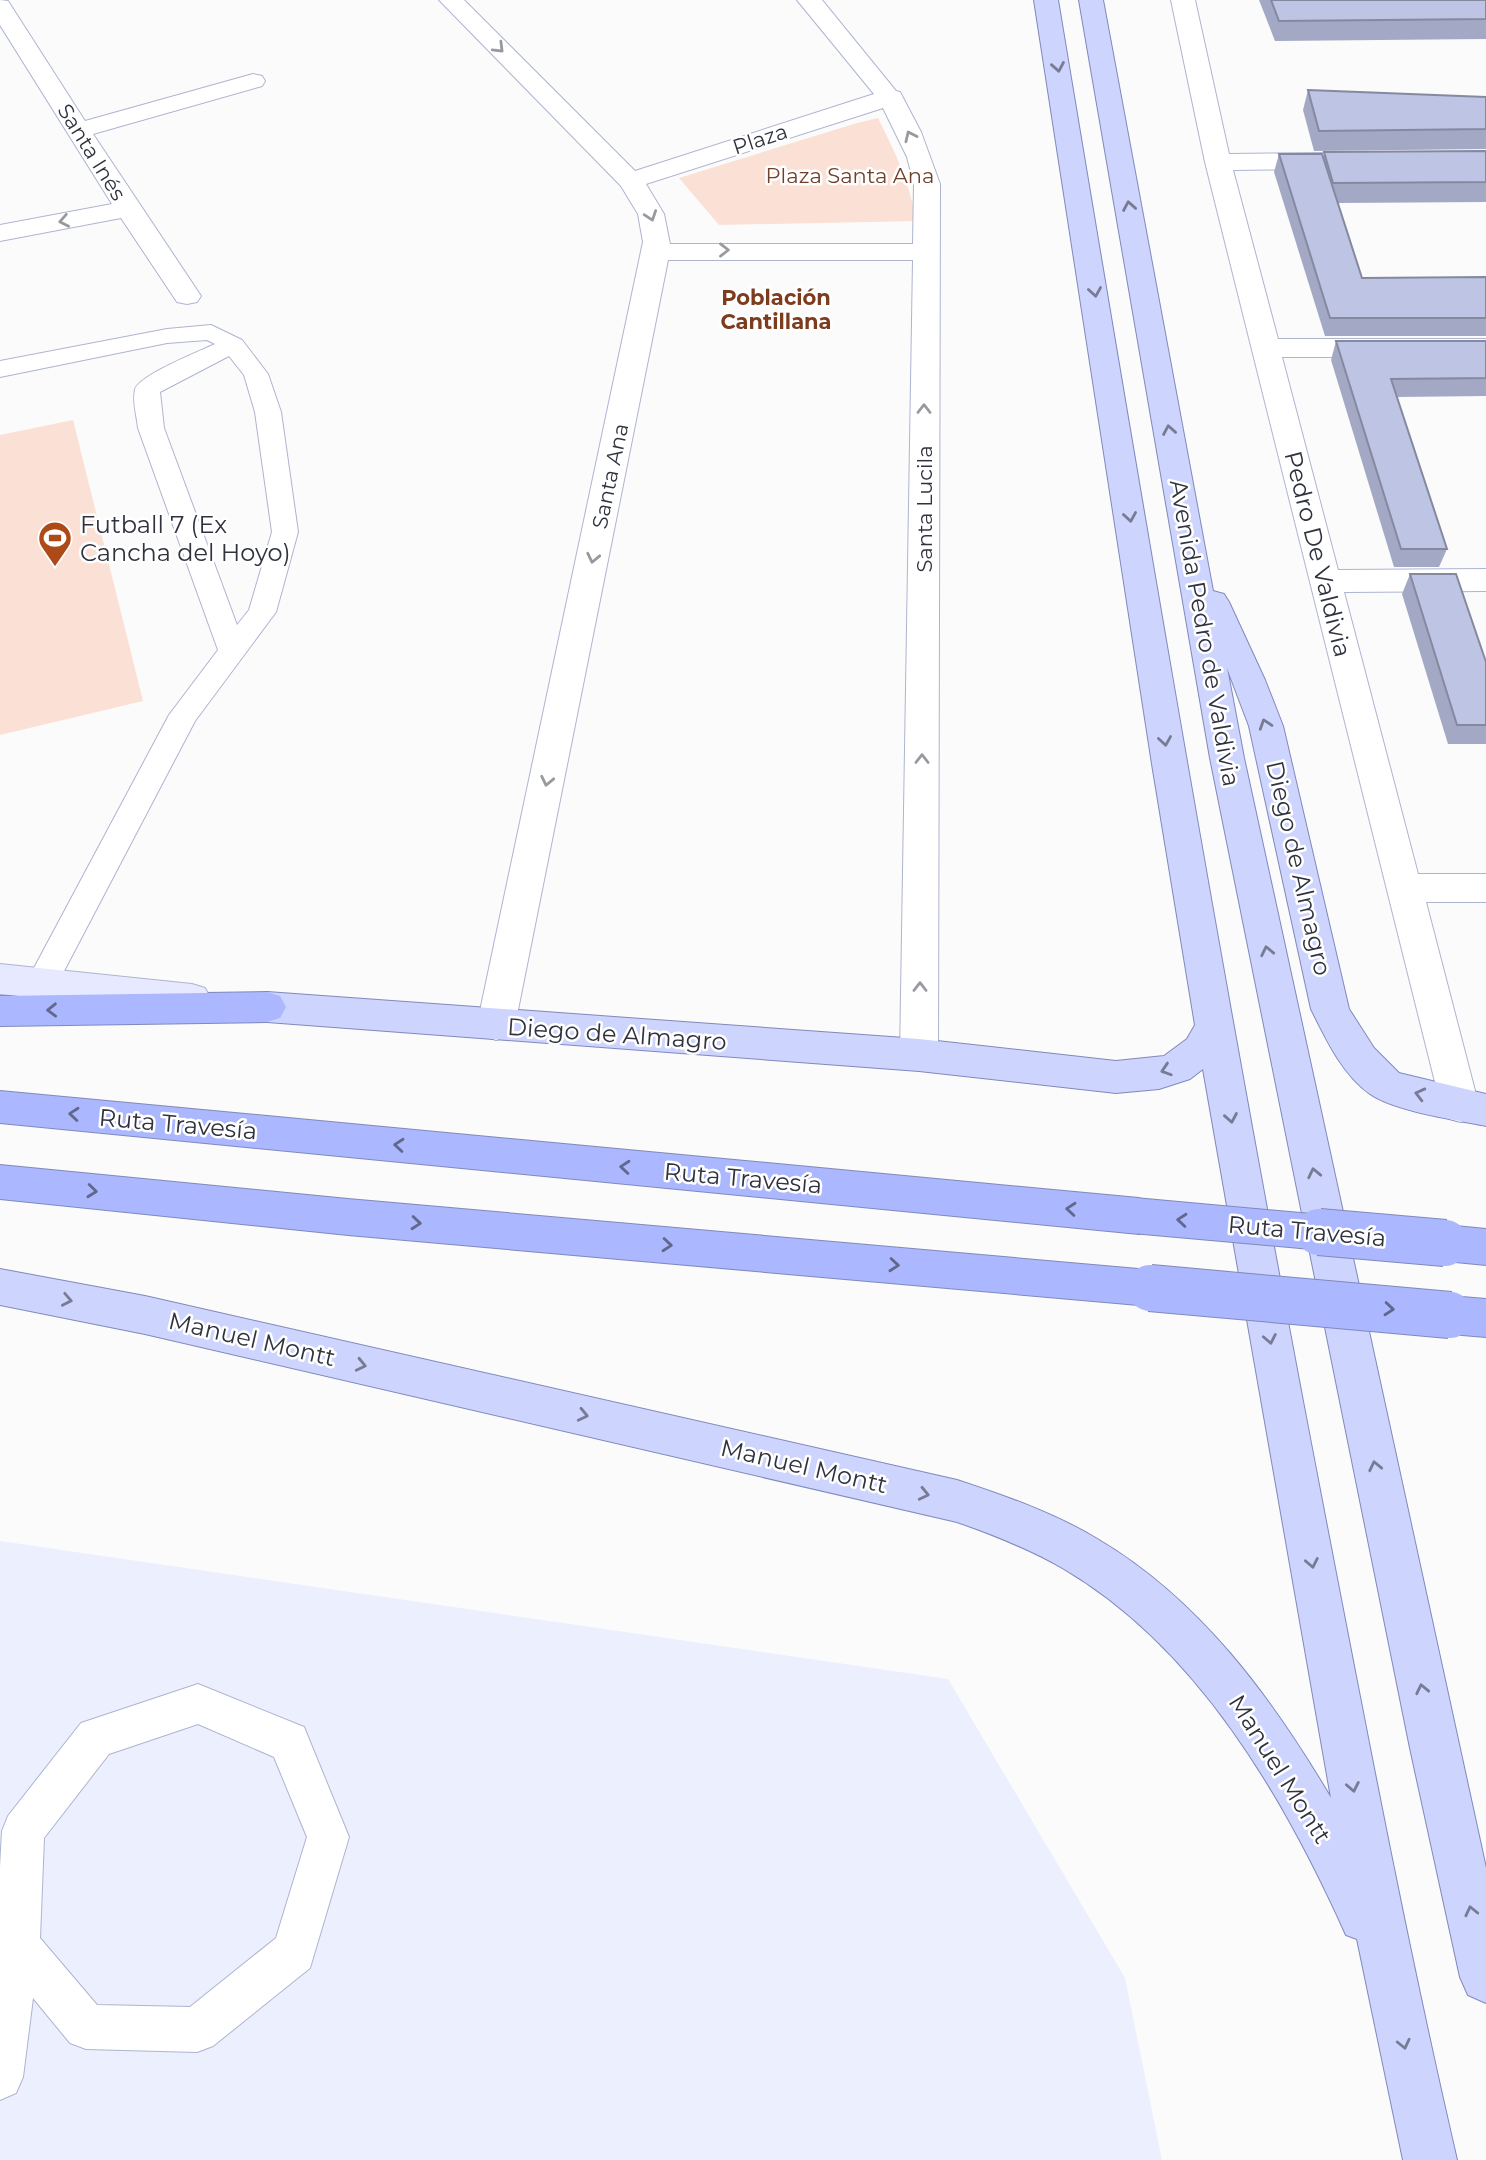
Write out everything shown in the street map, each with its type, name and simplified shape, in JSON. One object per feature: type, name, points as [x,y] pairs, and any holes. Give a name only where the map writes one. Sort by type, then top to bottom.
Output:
[{"type":"highway","points":[[0,1011],[267,1007]]},
{"type":"highway","name":"Ruta Travesía","points":[[0,1107],[1486,1247]]},
{"type":"highway","points":[[0,1182],[348,1217],[1468,1316]]},
{"type":"main road","points":[[1046,0],[1169,764],[1253,1248],[1389,1977],[1430,2160]]},
{"type":"main road","name":"Avenida Pedro de Valdivia","points":[[1091,0],[1227,758],[1434,1748],[1486,1977]]},
{"type":"main road","name":"Diego de Almagro","points":[[1189,545],[1249,680],[1266,726],[1330,1009],[1342,1035],[1386,1086],[1473,1108]]},
{"type":"main road","name":"Diego de Almagro","points":[[0,979],[267,1007],[496,1026],[919,1055],[1116,1077],[1139,1076],[1176,1068],[1200,1050],[1215,1026]]},
{"type":"main road","name":"Manuel Montt","points":[[0,1287],[145,1315],[957,1502],[1005,1518],[1052,1539],[1097,1564],[1149,1603],[1197,1650],[1243,1704],[1322,1832],[1389,1977]]},
{"type":"street","name":"Santa Ana","points":[[451,0],[630,181],[648,205],[657,235],[656,252],[496,1026]]},
{"type":"street","name":"Santa Lucila","points":[[809,0],[891,97],[923,165],[927,184],[919,1055]]},
{"type":"street","name":"Pedro De Valdivia","points":[[1183,0],[1218,162],[1404,888],[1473,1108]]},
{"type":"street","name":"Santa Inés","points":[[0,6],[128,209],[187,296]]},
{"type":"street","points":[[80,130],[253,80]]},
{"type":"street","name":"Plaza","points":[[630,181],[891,97]]},
{"type":"street","points":[[1218,162],[1352,161]]},
{"type":"street","points":[[0,233],[128,209]]},
{"type":"street","points":[[656,252],[926,252]]},
{"type":"street","points":[[1266,348],[1486,348]]},
{"type":"street","points":[[1325,580],[1486,580]]},
{"type":"street","points":[[1404,888],[1486,888]]},
{"type":"lane","points":[[0,369],[167,336],[211,332],[233,345],[256,374],[268,412],[285,532],[262,612],[183,715],[42,983]]},
{"type":"lane","points":[[232,651],[150,428],[147,389],[171,374],[233,345]]},
{"type":"lane","points":[[0,2077],[18,1946],[23,1831],[96,1738],[198,1704],[289,1742],[328,1837],[294,1952],[197,2030],[86,2027],[18,1946]]},
{"type":"shaded area","points":[[0,1541],[948,1679],[1125,1978],[1162,2160],[0,2160]]},
{"type":"green space","name":"Plaza Santa Ana","points":[[878,118],[906,181],[916,221],[719,225],[679,178],[857,123]]},
{"type":"green space","name":"Futball 7 (Ex Cancha del Hoyo)","points":[[73,420],[143,701],[0,735],[0,435]]},
{"type":"building","points":[[1271,0],[1486,0],[1486,19],[1279,21]]},
{"type":"building","points":[[1308,90],[1486,97],[1486,129],[1319,131]]},
{"type":"building","points":[[1486,151],[1486,182],[1333,183],[1324,152]]},
{"type":"building","points":[[1279,154],[1322,154],[1362,278],[1486,277],[1486,318],[1330,318]]},
{"type":"building","points":[[1336,341],[1486,341],[1486,378],[1391,379],[1447,549],[1401,549]]},
{"type":"building","points":[[1410,574],[1456,574],[1486,662],[1486,725],[1457,725]]},
{"type":"place","name":"Futball 7 (Ex Cancha del Hoyo)","points":[[55,568]]},
{"type":"district","name":"Población Cantillana","points":[[776,309]]}]
